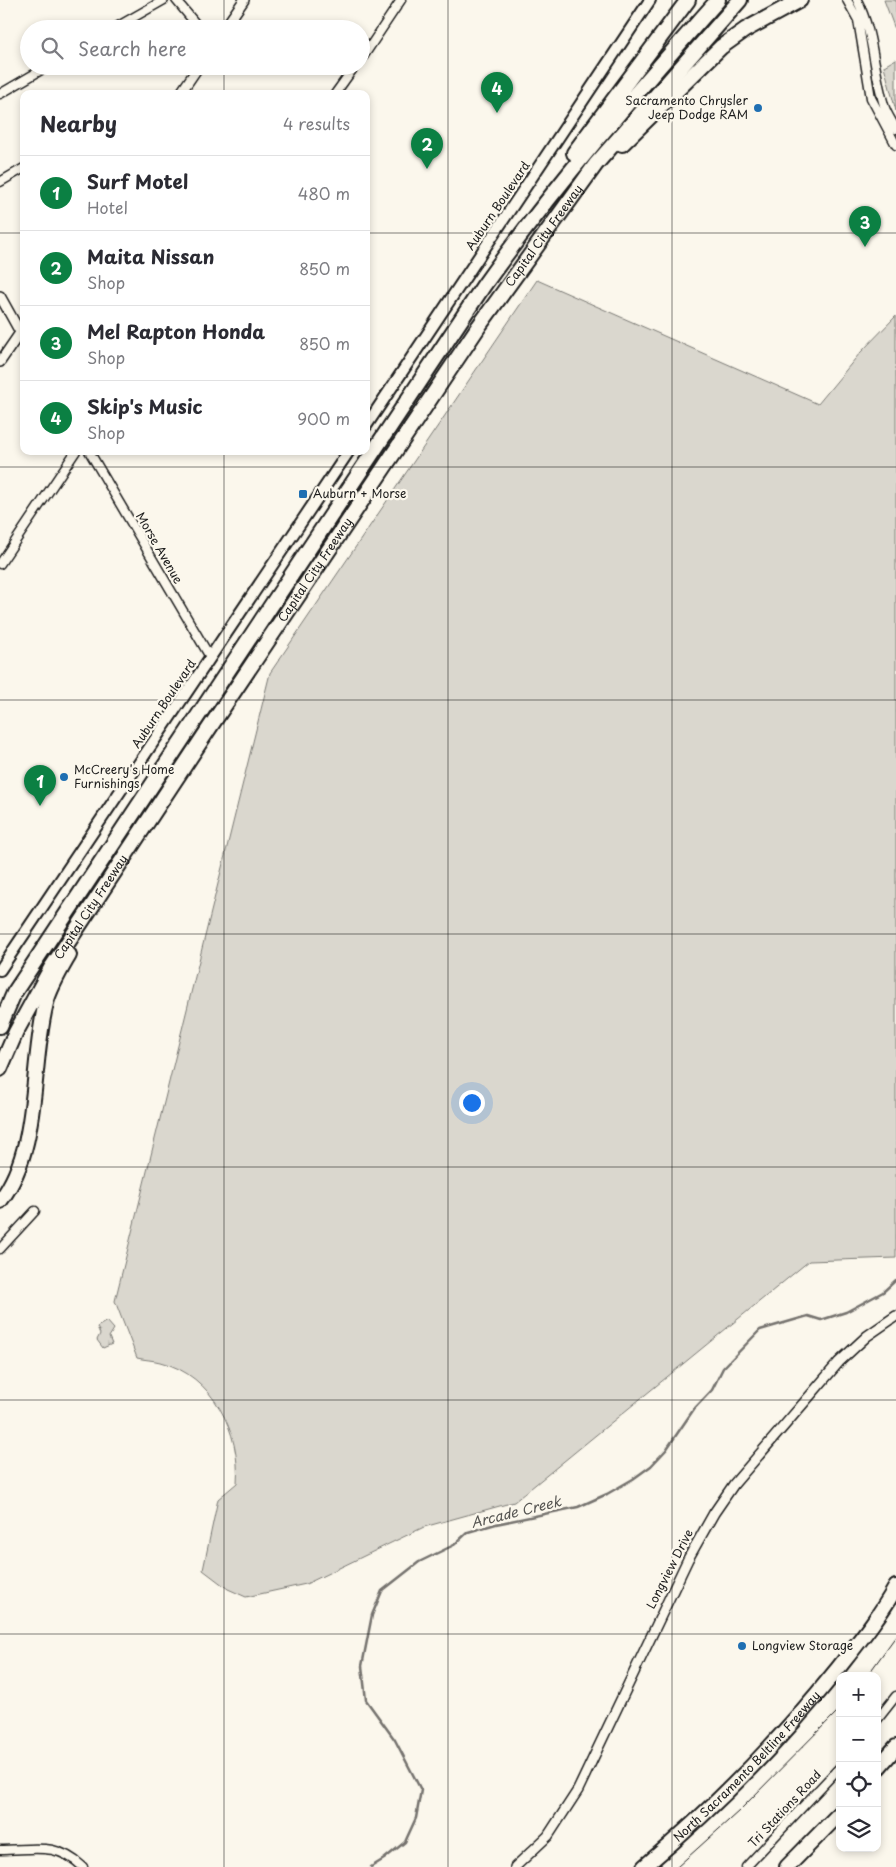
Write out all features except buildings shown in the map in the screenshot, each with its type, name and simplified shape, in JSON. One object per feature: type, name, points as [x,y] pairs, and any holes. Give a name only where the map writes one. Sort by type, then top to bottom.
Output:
[{"type":"highway","points":[[508,251],[589,131],[688,0]]},
{"type":"highway","name":"Capital City Freeway","points":[[0,1026],[14,993],[508,251],[614,118],[718,0]]},
{"type":"highway","name":"Capital City Freeway","points":[[0,1069],[16,1032],[51,968],[479,326],[596,164],[740,0]]},
{"type":"highway","points":[[596,164],[630,138],[721,47],[745,30],[800,0]]},
{"type":"highway","points":[[0,1201],[18,1170],[26,1142],[39,1036],[47,1000],[63,966],[117,868]]},
{"type":"highway","points":[[0,1011],[14,993]]},
{"type":"highway","name":"North Sacramento Beltline Freeway","points":[[644,1867],[705,1814],[757,1764],[805,1709],[850,1652],[896,1587]]},
{"type":"highway","points":[[881,1764],[896,1747]]},
{"type":"highway","points":[[787,1867],[836,1817]]},
{"type":"main road","name":"Auburn Boulevard","points":[[370,420],[650,0]]},
{"type":"main road","name":"Auburn Boulevard","points":[[0,970],[346,455]]},
{"type":"street","points":[[130,20],[164,0]]},
{"type":"street","points":[[176,0],[193,20]]},
{"type":"street","points":[[230,20],[244,0]]},
{"type":"street","points":[[370,46],[401,0]]},
{"type":"street","points":[[847,0],[858,20],[871,98],[896,145]]},
{"type":"street","points":[[857,0],[869,28],[884,107],[896,129]]},
{"type":"street","points":[[0,94],[33,75]]},
{"type":"street","points":[[183,90],[193,75]]},
{"type":"street","points":[[338,90],[349,75]]},
{"type":"street","points":[[0,182],[20,170]]},
{"type":"street","points":[[0,296],[20,327]]},
{"type":"street","points":[[0,362],[20,336]]},
{"type":"street","points":[[0,564],[73,455]]},
{"type":"street","name":"Morse Avenue","points":[[91,455],[210,657]]},
{"type":"street","points":[[0,1249],[35,1211]]},
{"type":"street","name":"Longview Drive","points":[[515,1867],[548,1836],[578,1790],[688,1559],[714,1513],[734,1484],[846,1355],[867,1336],[896,1316]]},
{"type":"street","points":[[879,1717],[896,1696]]},
{"type":"street","name":"Tri Stations Road","points":[[746,1867],[836,1771]]},
{"type":"street","points":[[0,1850],[47,1848],[67,1855],[83,1867]]},
{"type":"green space","points":[[884,0],[896,0],[896,32]]},
{"type":"green space","points":[[896,59],[896,111],[884,66]]},
{"type":"green space","points":[[537,280],[818,404],[860,353],[896,316],[896,1258],[809,1261],[514,1502],[424,1527],[306,1584],[246,1597],[228,1589],[203,1570],[218,1499],[237,1483],[234,1445],[228,1426],[220,1409],[209,1393],[195,1379],[179,1369],[160,1362],[137,1358],[115,1301],[270,673]]},
{"type":"green space","points":[[107,1321],[114,1329],[109,1337],[112,1344],[103,1348],[97,1340],[100,1334],[97,1327]]},
{"type":"waterway","name":"Arcade Creek","points":[[371,1867],[405,1842],[416,1818],[421,1790],[395,1740],[366,1700],[362,1666],[372,1615],[382,1591],[419,1562],[454,1545],[468,1532],[496,1524],[578,1507],[607,1494],[633,1479],[651,1466],[666,1450],[694,1409],[712,1390],[723,1368],[760,1330],[808,1316],[821,1320],[846,1312],[883,1292],[896,1280]]},
{"type":"tram line","points":[[870,1672],[896,1636]]},
{"type":"tram line","points":[[677,1867],[739,1811],[836,1713]]},
{"type":"place","name":"Sacramento Chrysler Jeep Dodge RAM","points":[[758,108]]},
{"type":"place","name":"Skip's Music","points":[[497,113]]},
{"type":"place","name":"Maita Nissan","points":[[427,169]]},
{"type":"place","name":"Mel Rapton Honda","points":[[865,247]]},
{"type":"place","name":"Auburn + Morse","points":[[303,494]]},
{"type":"place","name":"McCreery's Home Furnishings","points":[[64,777]]},
{"type":"place","name":"Surf Motel","points":[[40,806]]},
{"type":"place","name":"Longview Storage","points":[[742,1646]]}]
